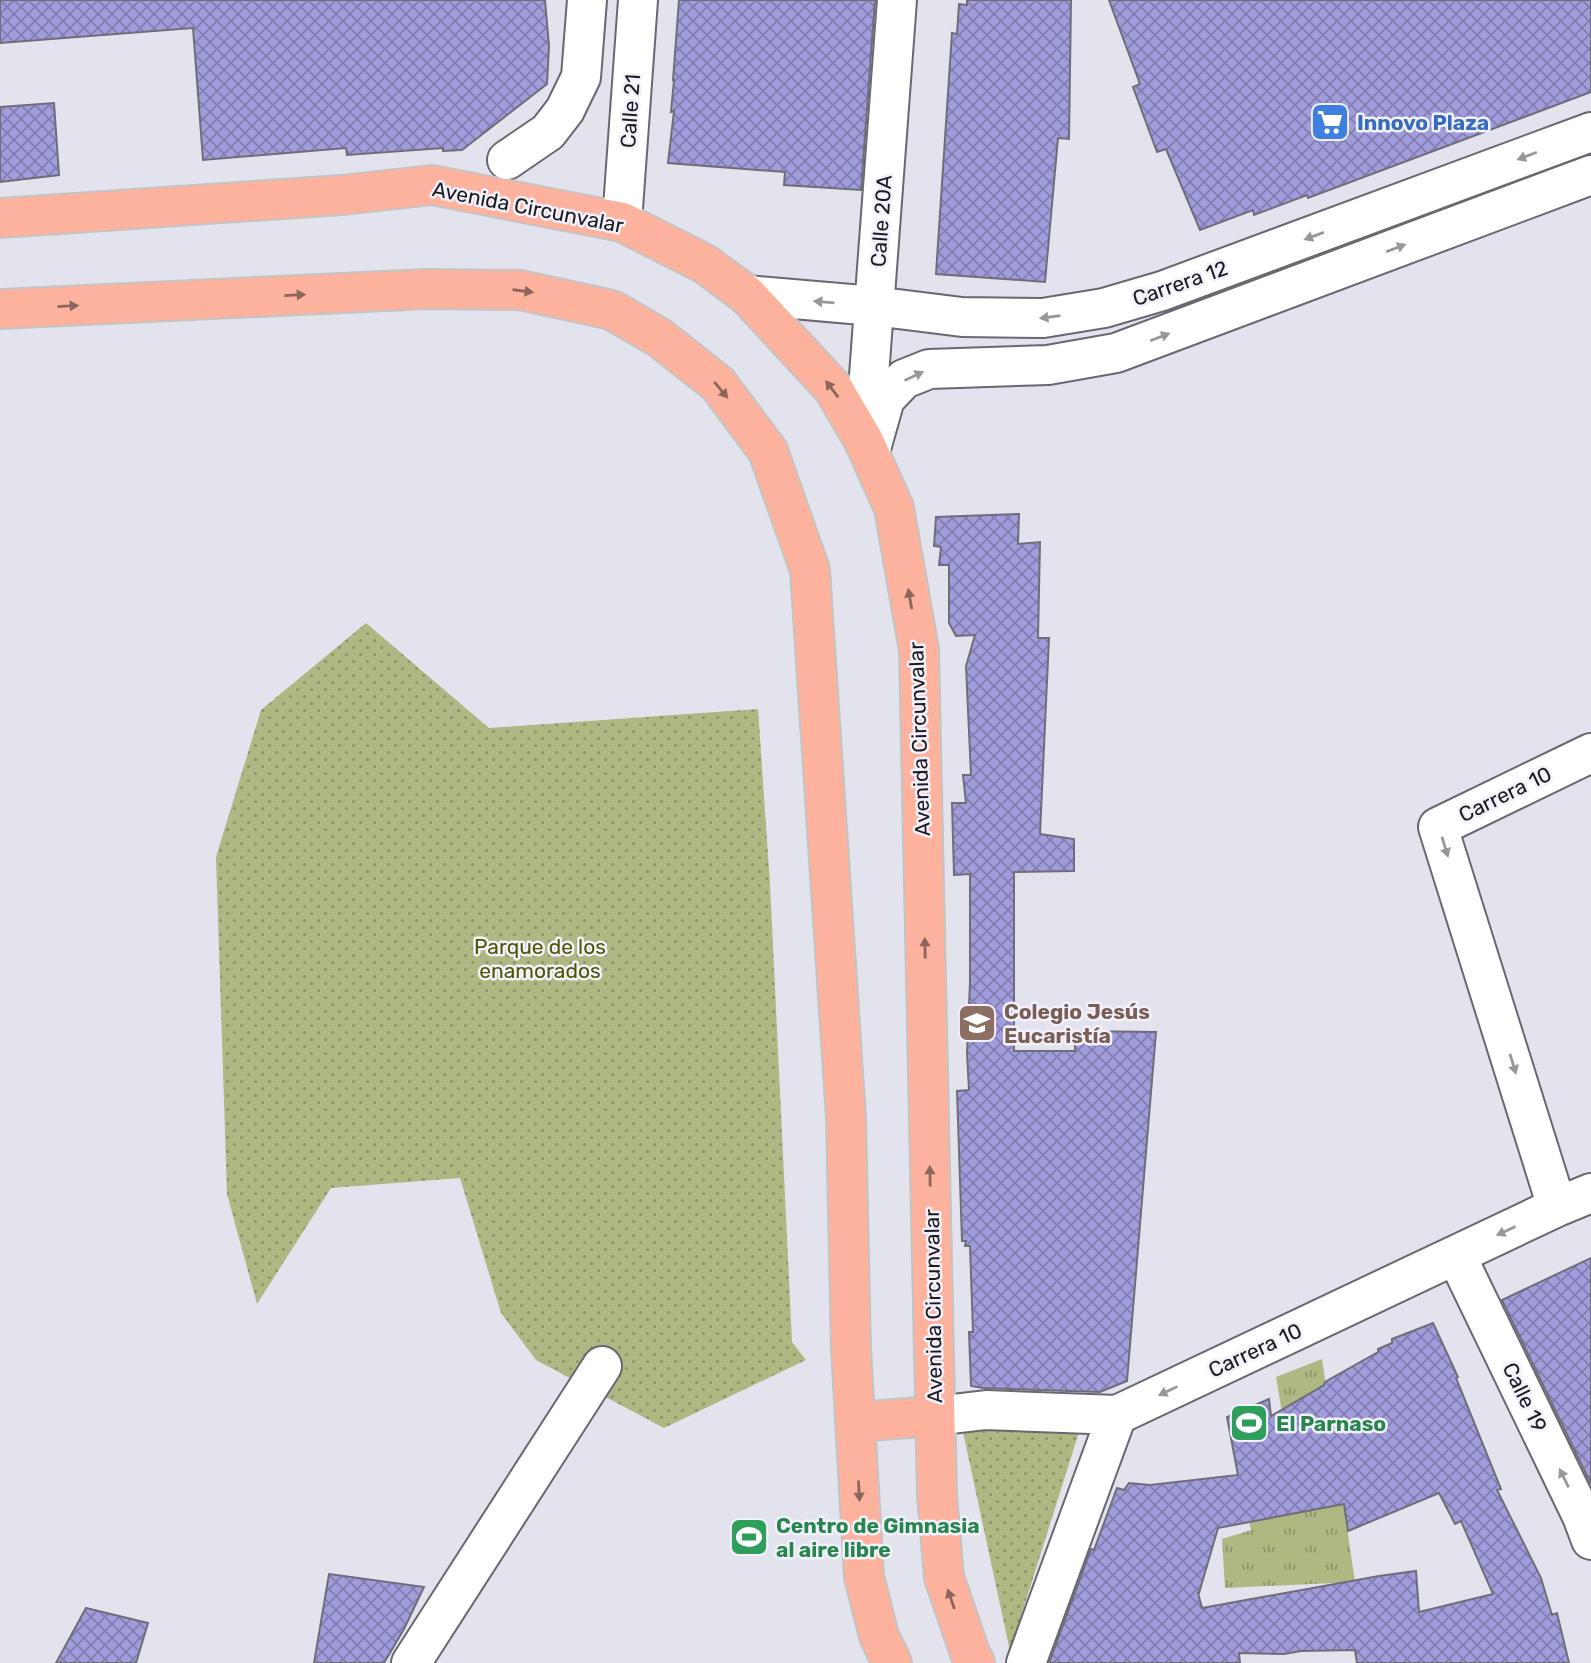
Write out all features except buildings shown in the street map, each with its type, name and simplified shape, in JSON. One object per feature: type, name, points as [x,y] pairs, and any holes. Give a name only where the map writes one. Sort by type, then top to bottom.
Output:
[{"type":"main road","name":"Avenida Circunvalar","points":[[0,218],[342,195],[432,185],[622,222],[705,264],[747,295],[833,388],[867,446],[894,508],[919,650],[937,1495],[944,1577],[975,1663]]},
{"type":"main road","points":[[0,309],[427,289],[520,290],[612,310],[660,338],[718,384],[768,451],[810,570],[846,1118],[851,1349],[864,1577],[879,1636],[892,1663]]},
{"type":"main road","points":[[856,1422],[935,1416]]},
{"type":"street","points":[[507,160],[548,132],[565,110],[581,77],[587,0]]},
{"type":"street","name":"Calle 21","points":[[622,222],[638,0]]},
{"type":"street","name":"Calle 20A","points":[[867,446],[874,306],[897,0]]},
{"type":"street","name":"Carrera 12","points":[[747,295],[962,317],[1043,318],[1104,308],[1163,291],[1591,132]]},
{"type":"street","name":"Carrera 12","points":[[867,446],[885,399],[904,379],[929,369],[1048,365],[1116,353],[1591,175]]},
{"type":"street","points":[[1104,308],[1116,353]]},
{"type":"street","name":"Carrera 10","points":[[935,1416],[986,1410],[1117,1415],[1574,1200],[1438,827],[1591,753]]},
{"type":"street","name":"Calle 19","points":[[1456,1255],[1582,1516],[1591,1540]]},
{"type":"street","points":[[411,1663],[437,1645],[602,1366]]},
{"type":"street","points":[[1026,1663],[1117,1415]]},
{"type":"green space","name":"Parque de los enamorados","points":[[366,623],[489,728],[758,709],[770,884],[792,1342],[806,1360],[664,1428],[536,1360],[501,1313],[460,1178],[331,1188],[257,1304],[227,1194],[216,857],[261,710]]},
{"type":"green space","points":[[1322,1359],[1355,1582],[1225,1588],[1222,1539],[1251,1530],[1246,1507],[1297,1502],[1276,1377]]},
{"type":"green space","points":[[1016,1419],[1080,1429],[1010,1651],[963,1432]]},
{"type":"place","name":"Innovo Plaza","points":[[1330,122]]},
{"type":"place","name":"Colegio Jesús Eucaristía","points":[[977,1023]]},
{"type":"place","name":"El Parnaso","points":[[1249,1423]]},
{"type":"place","name":"Centro de Gimnasia al aire libre","points":[[749,1537]]}]
